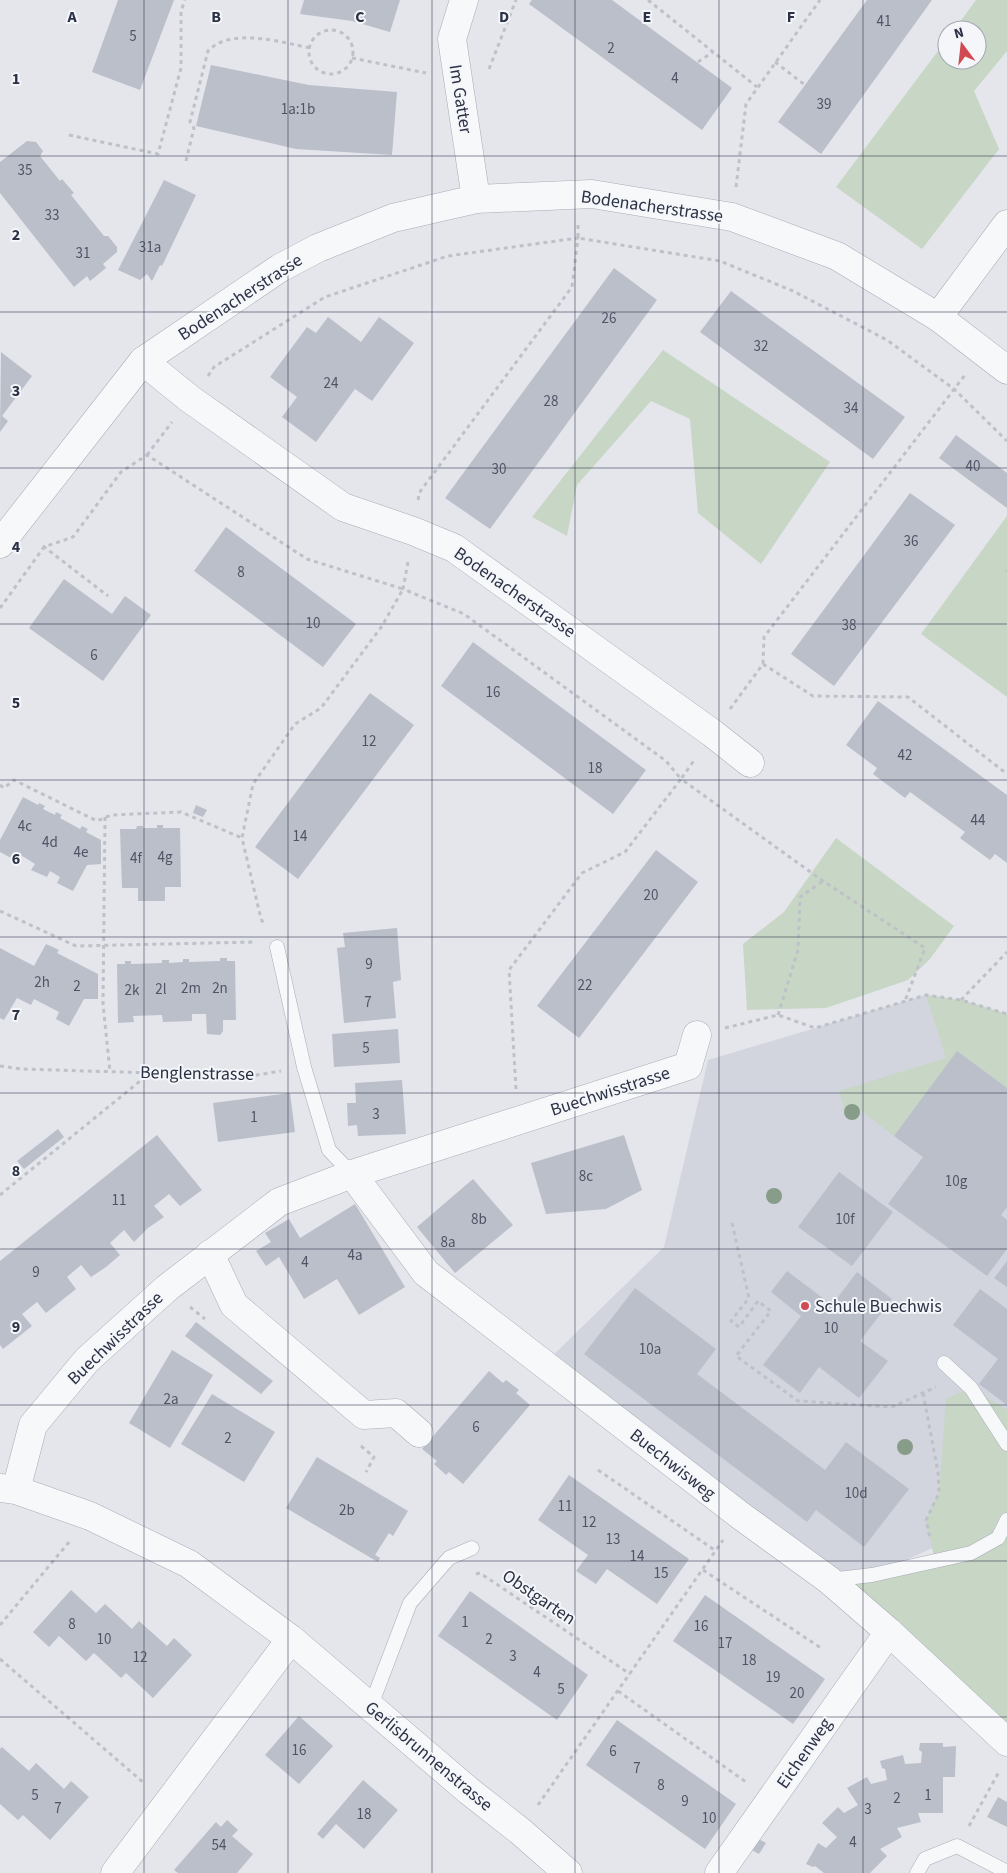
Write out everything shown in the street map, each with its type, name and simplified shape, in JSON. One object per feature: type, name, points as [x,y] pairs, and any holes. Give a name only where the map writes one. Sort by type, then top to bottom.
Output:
[{"type":"street","name":"Im Gatter","points":[[464,0],[452,39],[476,199]]},
{"type":"street","name":"Bodenacherstrasse","points":[[7,535],[143,361],[280,268],[318,248],[393,218],[476,199],[592,194],[732,217],[837,256],[938,317],[999,363]]},
{"type":"street","points":[[938,317],[1007,224]]},
{"type":"street","name":"Bodenacherstrasse","points":[[143,361],[190,399],[343,508],[413,531],[454,548],[750,763]]},
{"type":"street","name":"Buechwisstrasse","points":[[8,1489],[33,1425],[87,1360],[167,1288],[279,1202],[352,1174],[688,1066],[697,1035]]},
{"type":"street","name":"Buechwisweg","points":[[352,1174],[426,1273],[740,1516],[829,1580],[889,1632],[1005,1754]]},
{"type":"street","points":[[210,1254],[234,1305],[364,1415],[396,1413],[419,1433]]},
{"type":"street","name":"Gerlisbrunnenstrasse","points":[[8,1489],[90,1516],[190,1564],[291,1639],[370,1708],[520,1831],[568,1873]]},
{"type":"street","name":"Eichenweg","points":[[719,1873],[889,1632]]},
{"type":"street","points":[[115,1873],[291,1639]]},
{"type":"lane","points":[[275,944],[304,1068],[329,1150],[352,1174]]},
{"type":"lane","points":[[944,1362],[971,1388],[1007,1444]]},
{"type":"lane","points":[[829,1580],[872,1575],[971,1554],[998,1538],[1007,1520]]},
{"type":"lane","points":[[370,1708],[410,1603],[449,1558],[472,1548]]},
{"type":"lane","points":[[917,1873],[925,1859],[957,1846],[1007,1872]]},
{"type":"path","points":[[69,136],[158,154],[181,68],[181,11],[185,0]]},
{"type":"path","points":[[490,77],[489,68],[516,0]]},
{"type":"path","points":[[648,0],[757,87]]},
{"type":"path","points":[[732,217],[746,104],[820,0]]},
{"type":"path","points":[[336,31],[343,33],[352,45],[352,58],[342,71],[328,74],[321,71],[311,62],[309,55],[312,41],[322,32],[336,31]]},
{"type":"path","points":[[186,161],[194,128],[190,122],[208,52],[215,43],[253,36],[310,48]]},
{"type":"path","points":[[698,62],[713,52]]},
{"type":"path","points":[[352,58],[458,79]]},
{"type":"path","points":[[775,62],[805,85]]},
{"type":"path","points":[[0,911],[76,946],[275,944],[262,919],[242,838],[253,784],[295,724],[321,708],[382,626],[403,589],[419,493],[572,287],[578,238]]},
{"type":"path","points":[[0,608],[44,547],[73,537],[121,472],[147,455],[214,367],[325,297],[448,256],[578,238],[720,261],[793,291],[888,340],[954,389],[1007,441]]},
{"type":"path","points":[[712,734],[763,664],[764,637],[969,369],[999,363]]},
{"type":"path","points":[[147,455],[307,560],[403,589],[464,614],[666,760],[681,779],[823,880],[925,948],[905,1001]]},
{"type":"path","points":[[7,535],[44,547],[108,596]]},
{"type":"path","points":[[763,664],[813,696],[908,698],[1007,774]]},
{"type":"path","points":[[516,1090],[509,970],[582,873],[625,852],[681,779]]},
{"type":"path","points":[[0,785],[4,788],[14,780],[97,821],[110,815],[182,812],[242,838]]},
{"type":"path","points":[[105,817],[103,1004],[110,1072]]},
{"type":"path","points":[[778,1015],[798,950],[800,897],[823,880]]},
{"type":"path","points":[[961,1000],[1007,952]]},
{"type":"path","points":[[697,1035],[778,1015],[815,1028],[926,995],[961,1000],[1007,1014]]},
{"type":"path","name":"Benglenstrasse","points":[[0,1066],[22,1069],[251,1076],[304,1068]]},
{"type":"path","points":[[0,1195],[151,1073]]},
{"type":"path","points":[[732,1223],[749,1298],[731,1321],[739,1327],[758,1301],[771,1311],[736,1356],[798,1401],[892,1407],[959,1376]]},
{"type":"path","points":[[923,1393],[938,1472],[939,1493],[926,1520],[935,1561]]},
{"type":"path","points":[[598,1470],[716,1551]]},
{"type":"path","points":[[520,1831],[740,1516]]},
{"type":"path","points":[[0,1624],[50,1567]]},
{"type":"path","points":[[703,1570],[821,1648]]},
{"type":"path","name":"Obstgarten","points":[[471,1575],[480,1573],[630,1674]]},
{"type":"path","points":[[0,1659],[168,1803]]},
{"type":"path","points":[[618,1691],[771,1800]]},
{"type":"path","points":[[957,1846],[1005,1754]]},
{"type":"shaded area","name":"Schule Buechwis","points":[[926,995],[961,1000],[1007,1014],[1007,1515],[872,1575],[842,1580],[543,1365],[664,1247],[708,1060]]},
{"type":"green space","points":[[976,0],[1007,0],[1007,51],[974,91],[999,149],[922,249],[836,187],[937,52],[937,70],[987,70],[987,20],[961,20]]},
{"type":"green space","points":[[663,350],[830,462],[761,564],[698,513],[690,419],[651,401],[577,485],[567,536],[532,517]]},
{"type":"green space","points":[[1007,516],[1007,697],[921,634]]},
{"type":"green space","points":[[836,838],[954,926],[930,959],[908,980],[826,1008],[747,1010],[743,944],[784,912]]},
{"type":"green space","points":[[926,995],[961,1000],[1007,1014],[1007,1088],[957,1051],[894,1136],[859,1109],[846,1114],[839,1091],[946,1058]]},
{"type":"green space","points":[[971,1388],[1007,1410],[1007,1742],[842,1580],[935,1561],[926,1520],[939,1493],[946,1399]]},
{"type":"building","points":[[118,0],[174,0],[140,90],[92,72]]},
{"type":"building","points":[[304,0],[400,0],[390,32],[352,21],[300,14]]},
{"type":"building","points":[[532,0],[612,0],[732,88],[702,130],[529,4]]},
{"type":"building","points":[[867,0],[932,0],[821,154],[778,122]]},
{"type":"building","points":[[211,65],[309,85],[397,92],[392,155],[296,149],[196,126]]},
{"type":"building","points":[[27,141],[36,142],[43,151],[40,156],[60,181],[62,179],[74,193],[71,195],[104,236],[108,236],[117,247],[117,252],[103,264],[106,268],[90,281],[87,276],[74,287],[0,193],[0,162]]},
{"type":"building","points":[[164,180],[196,195],[162,266],[160,265],[152,281],[147,274],[140,280],[118,270]]},
{"type":"building","points":[[614,268],[657,300],[490,529],[445,498]]},
{"type":"building","points":[[731,291],[905,417],[873,459],[700,332]]},
{"type":"building","points":[[328,317],[361,342],[379,317],[414,343],[372,401],[355,389],[316,442],[282,417],[297,397],[270,377],[307,327],[316,333]]},
{"type":"building","points":[[1,352],[32,376],[2,416],[8,421],[0,432]]},
{"type":"building","points":[[956,435],[1007,473],[1007,508],[939,458]]},
{"type":"building","points":[[910,493],[955,525],[834,686],[791,654]]},
{"type":"building","points":[[226,527],[356,624],[323,667],[194,571]]},
{"type":"building","points":[[64,579],[112,614],[125,596],[151,615],[103,681],[29,628]]},
{"type":"building","points":[[473,642],[646,770],[613,814],[441,686]]},
{"type":"building","points":[[370,693],[414,725],[298,879],[255,847]]},
{"type":"building","points":[[878,701],[1007,795],[1007,863],[995,854],[990,860],[960,838],[965,832],[910,792],[905,798],[873,774],[877,768],[846,745]]},
{"type":"building","points":[[23,797],[38,805],[39,803],[45,806],[43,809],[55,815],[56,812],[62,815],[60,818],[80,829],[82,826],[88,829],[86,832],[101,840],[101,864],[87,865],[73,891],[57,883],[60,877],[50,871],[47,877],[31,870],[35,864],[24,857],[14,852],[11,858],[0,852],[0,840]]},
{"type":"building","points":[[196,805],[207,810],[203,817],[193,813]]},
{"type":"building","points":[[157,825],[163,825],[163,828],[180,828],[181,887],[165,887],[165,901],[138,901],[138,888],[122,888],[120,829],[136,829],[137,826],[157,828]]},
{"type":"building","points":[[656,850],[698,882],[579,1038],[537,1006]]},
{"type":"building","points":[[397,928],[401,980],[393,982],[396,1018],[344,1023],[337,948],[345,947],[343,933]]},
{"type":"building","points":[[46,944],[59,950],[57,953],[98,974],[98,999],[84,999],[69,1026],[56,1019],[59,1012],[34,999],[31,1005],[17,998],[4,1020],[0,1018],[0,948],[34,966]]},
{"type":"building","points":[[220,958],[227,958],[227,961],[235,961],[236,1020],[223,1020],[223,1031],[220,1035],[207,1034],[206,1014],[192,1014],[192,1021],[163,1022],[162,1015],[133,1016],[134,1022],[118,1023],[117,964],[125,964],[125,961],[131,961],[131,964],[162,963],[162,960],[169,960],[169,963],[183,962],[183,959],[189,959],[189,962],[220,961]]},
{"type":"building","points":[[398,1029],[400,1063],[334,1067],[332,1034]]},
{"type":"building","points":[[957,1051],[1007,1088],[1007,1207],[1001,1215],[1007,1220],[1007,1249],[987,1276],[888,1204],[923,1157],[894,1136]]},
{"type":"building","points":[[402,1080],[406,1134],[358,1136],[357,1125],[348,1126],[347,1103],[356,1103],[355,1083]]},
{"type":"building","points":[[290,1093],[295,1132],[218,1142],[213,1103]]},
{"type":"building","points":[[58,1129],[64,1137],[24,1169],[17,1161]]},
{"type":"building","points":[[157,1135],[202,1190],[180,1206],[169,1194],[154,1206],[164,1217],[148,1228],[134,1242],[124,1230],[110,1243],[120,1255],[91,1277],[81,1265],[67,1277],[76,1289],[46,1313],[37,1302],[22,1314],[32,1326],[3,1349],[0,1345],[0,1261]]},
{"type":"building","points":[[624,1135],[642,1190],[606,1209],[546,1214],[531,1163]]},
{"type":"building","points":[[839,1172],[893,1212],[852,1266],[798,1227]]},
{"type":"building","points":[[473,1179],[513,1225],[455,1273],[417,1227]]},
{"type":"building","points":[[355,1204],[405,1287],[359,1315],[337,1279],[304,1299],[279,1257],[266,1266],[256,1251],[271,1242],[265,1233],[289,1219],[300,1238]]},
{"type":"building","points":[[1007,1261],[1007,1287],[994,1278]]},
{"type":"building","points":[[787,1271],[832,1305],[857,1272],[892,1299],[860,1341],[888,1361],[859,1398],[819,1367],[800,1393],[763,1365],[801,1316],[771,1292]]},
{"type":"building","points":[[635,1288],[716,1349],[697,1374],[825,1470],[846,1442],[909,1489],[864,1547],[816,1510],[807,1522],[584,1354]]},
{"type":"building","points":[[980,1289],[1007,1309],[1007,1405],[979,1384],[998,1359],[953,1325]]},
{"type":"building","points":[[196,1322],[273,1381],[261,1394],[185,1336]]},
{"type":"building","points":[[172,1350],[213,1375],[170,1448],[129,1423]]},
{"type":"building","points":[[489,1371],[503,1383],[506,1380],[519,1390],[516,1393],[530,1405],[463,1484],[449,1472],[446,1475],[434,1464],[437,1461],[422,1449]]},
{"type":"building","points":[[212,1394],[275,1432],[244,1482],[181,1444]]},
{"type":"building","points":[[317,1457],[408,1511],[393,1536],[389,1533],[375,1555],[380,1558],[378,1562],[286,1508]]},
{"type":"building","points":[[569,1475],[689,1559],[657,1604],[607,1569],[596,1584],[576,1571],[588,1555],[538,1520]]},
{"type":"building","points":[[71,1590],[96,1613],[105,1604],[132,1629],[139,1621],[167,1646],[174,1638],[192,1655],[153,1698],[126,1673],[121,1678],[94,1653],[86,1661],[59,1636],[49,1647],[33,1632]]},
{"type":"building","points":[[470,1591],[588,1675],[557,1720],[438,1636]]},
{"type":"building","points":[[705,1595],[825,1679],[793,1724],[673,1641]]},
{"type":"building","points":[[299,1716],[333,1746],[299,1784],[265,1755]]},
{"type":"building","points":[[617,1720],[736,1804],[705,1849],[586,1765]]},
{"type":"building","points":[[920,1743],[943,1743],[943,1747],[956,1746],[955,1777],[943,1777],[943,1813],[918,1813],[921,1822],[897,1828],[902,1837],[880,1849],[887,1856],[870,1873],[824,1873],[815,1866],[806,1864],[818,1843],[826,1848],[837,1837],[822,1823],[838,1807],[844,1813],[858,1805],[847,1788],[867,1777],[871,1784],[887,1780],[885,1769],[882,1768],[880,1761],[903,1755],[905,1764],[921,1763],[922,1752],[919,1750]]},
{"type":"building","points":[[2,1747],[29,1771],[36,1763],[64,1789],[71,1781],[89,1797],[50,1840],[23,1815],[18,1820],[0,1804],[0,1749]]},
{"type":"building","points":[[363,1780],[398,1810],[364,1849],[336,1824],[323,1839],[317,1834]]},
{"type":"building","points":[[998,1797],[1007,1802],[1007,1827],[987,1817]]},
{"type":"building","points":[[227,1820],[238,1830],[232,1836],[253,1854],[237,1873],[178,1873],[174,1870],[216,1822],[221,1827]]},
{"type":"building","points":[[757,1838],[766,1843],[759,1854],[750,1849]]},
{"type":"place","name":"Schule Buechwis","points":[[805,1306]]}]
